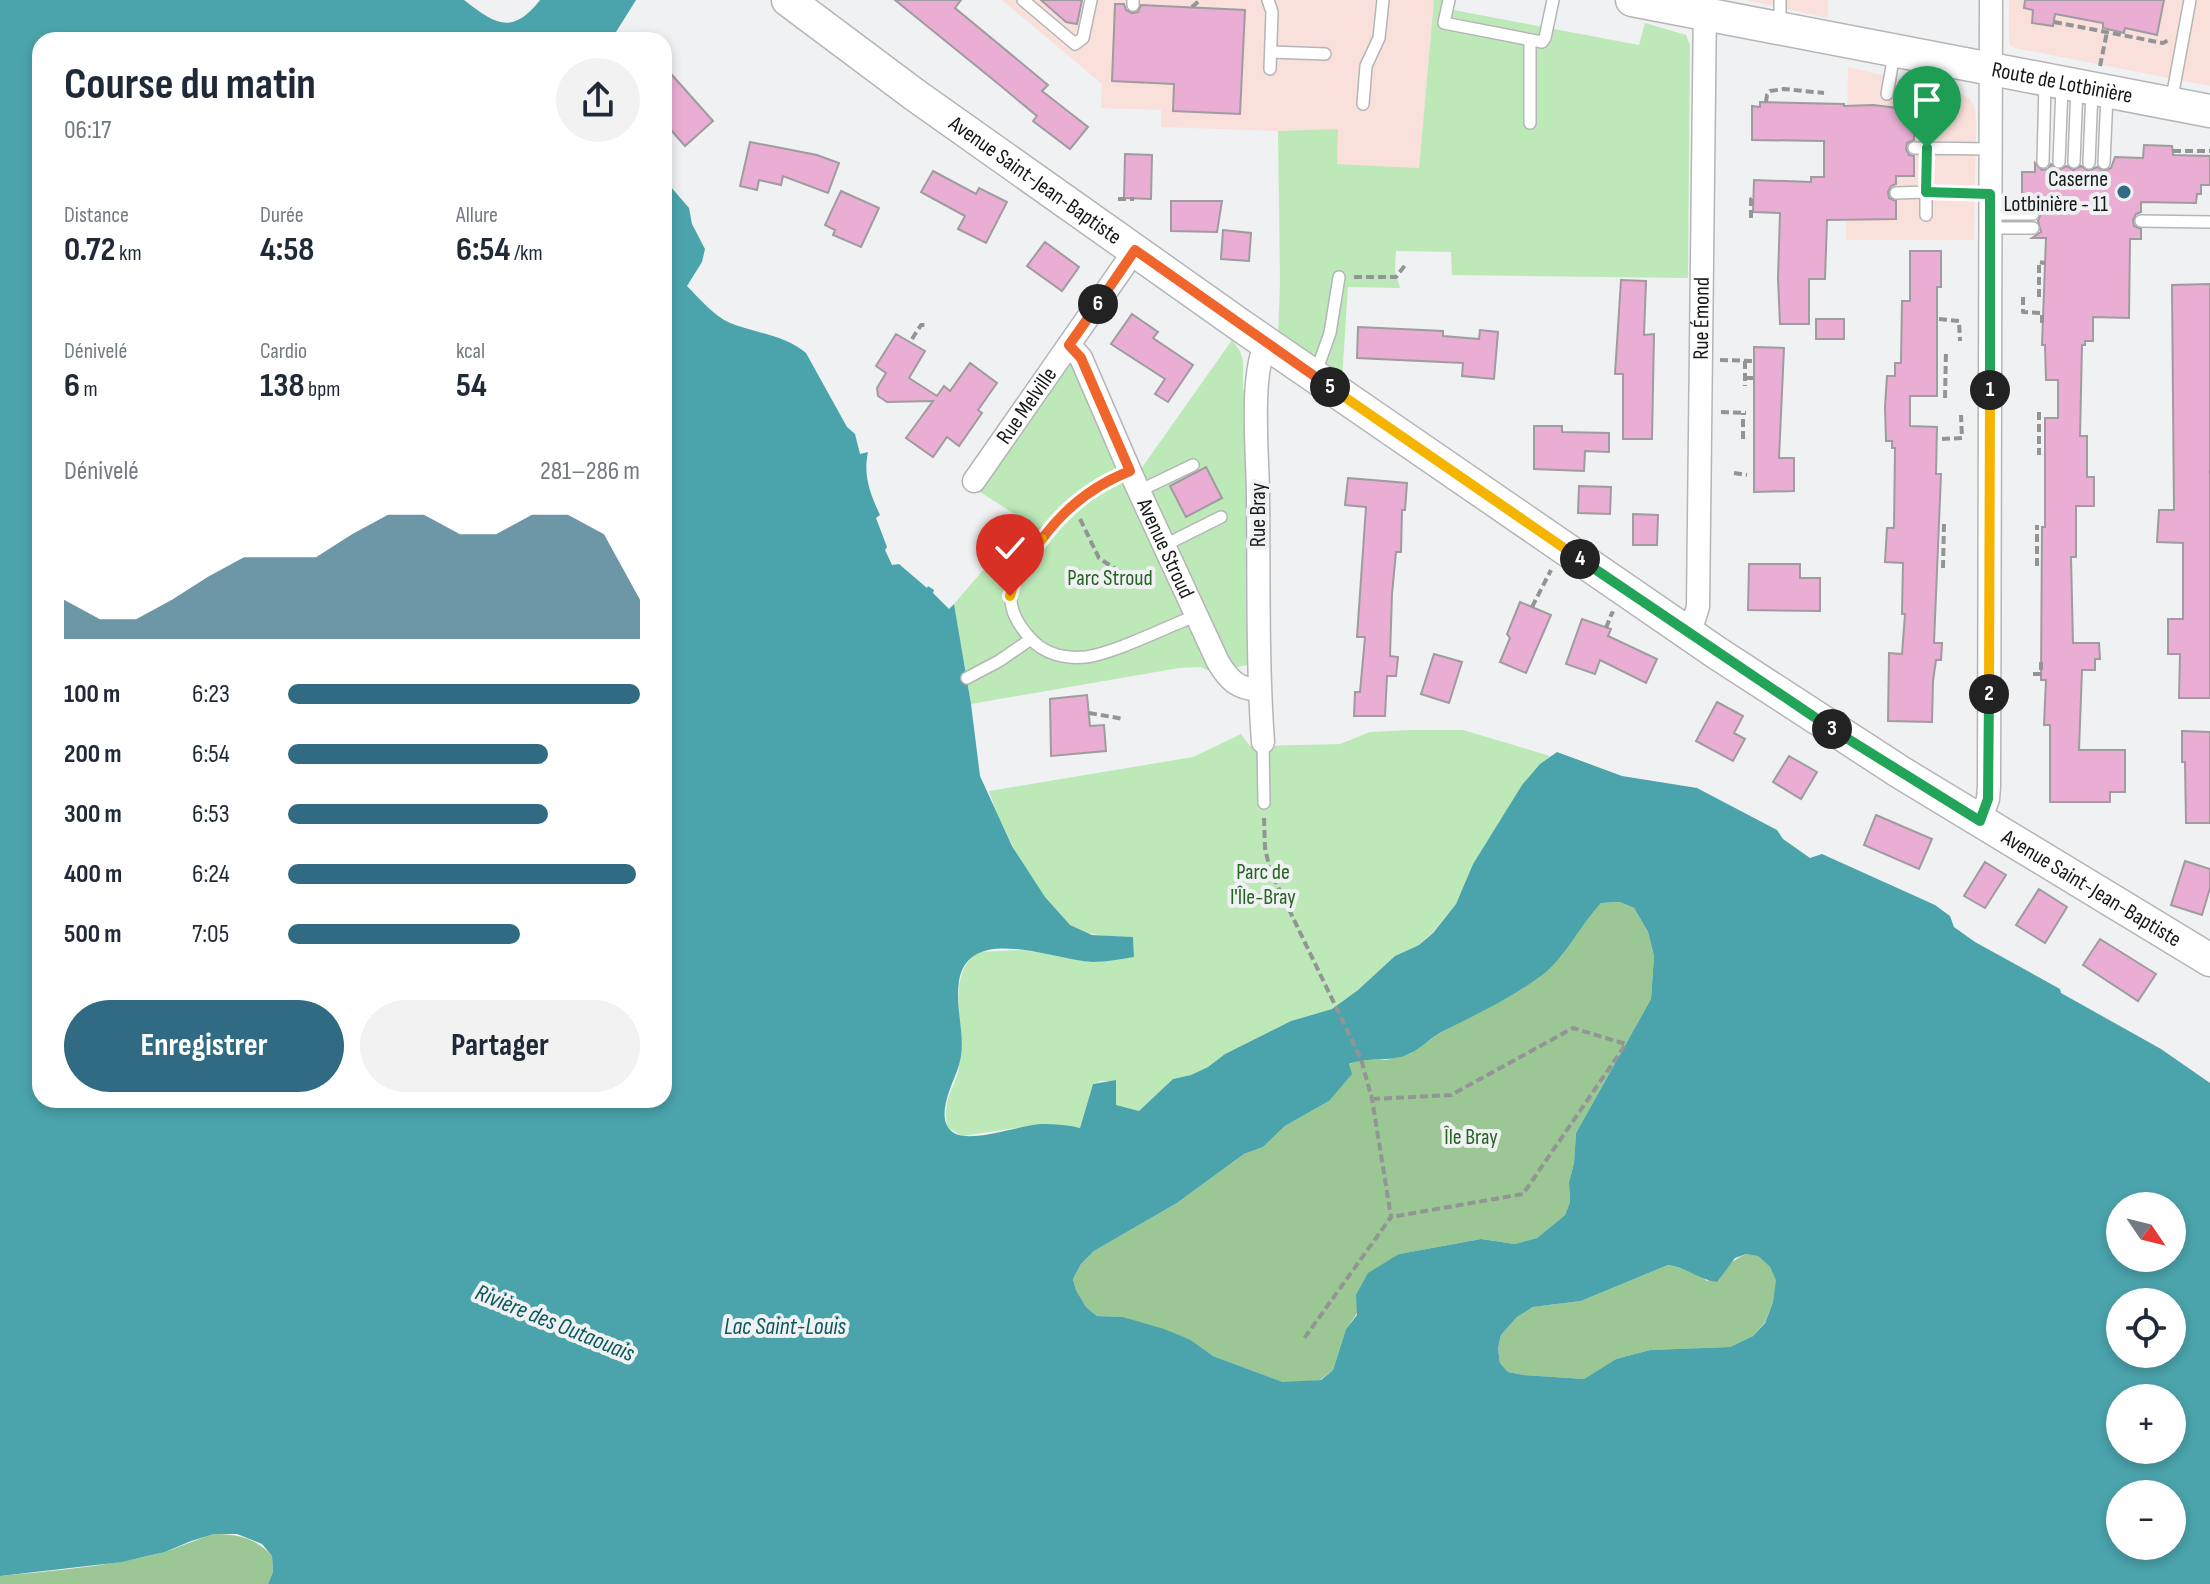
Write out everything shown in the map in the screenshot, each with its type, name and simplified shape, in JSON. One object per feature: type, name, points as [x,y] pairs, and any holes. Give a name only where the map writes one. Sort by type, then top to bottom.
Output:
[{"type":"street","name":"Avenue Saint-Jean-Baptiste","points":[[788,0],[915,95],[1689,635],[1876,757],[2210,960]]},
{"type":"street","points":[[1980,821],[1989,786],[1991,0]]},
{"type":"street","name":"Route de Lotbinière","points":[[1644,1],[1780,14],[1895,50],[1991,69],[2081,82],[2210,111]]},
{"type":"street","name":"Rue Émond","points":[[1689,635],[1698,607],[1705,7]]},
{"type":"street","name":"Rue Melville","points":[[974,481],[1135,250]]},
{"type":"street","name":"Rue Bray","points":[[1263,742],[1259,689],[1258,374],[1259,360],[1267,343]]},
{"type":"street","name":"Avenue Stroud","points":[[1069,345],[1081,358],[1218,662],[1232,682],[1243,688],[1259,689]]},
{"type":"lane","points":[[1023,0],[1075,44],[1083,38],[1091,0]]},
{"type":"lane","points":[[1268,0],[1272,12],[1270,69]]},
{"type":"lane","points":[[1363,104],[1366,66],[1379,38],[1383,0]]},
{"type":"lane","points":[[1449,0],[1444,23],[1542,42],[1553,0]]},
{"type":"lane","points":[[2171,103],[2190,0]]},
{"type":"lane","points":[[1530,41],[1530,123]]},
{"type":"lane","points":[[1887,94],[1895,50]]},
{"type":"lane","points":[[1271,52],[1325,54]]},
{"type":"lane","points":[[1926,215],[1920,148],[1932,57]]},
{"type":"lane","points":[[2043,162],[2081,82]]},
{"type":"lane","points":[[2059,162],[2081,82]]},
{"type":"lane","points":[[2074,162],[2081,82]]},
{"type":"lane","points":[[2081,82],[2089,163]]},
{"type":"lane","points":[[2081,82],[2104,163]]},
{"type":"lane","points":[[1920,148],[1991,149]]},
{"type":"lane","points":[[1896,193],[1926,192],[2033,228]]},
{"type":"lane","points":[[1990,212],[2033,214]]},
{"type":"lane","points":[[2141,221],[2210,222]]},
{"type":"lane","points":[[1314,376],[1330,333],[1339,277]]},
{"type":"lane","points":[[1193,465],[1134,481],[1106,481],[1051,526],[1022,563],[1010,596],[1013,612],[1037,646],[1063,657],[1086,657],[1195,616]]},
{"type":"lane","points":[[1167,554],[1221,517]]},
{"type":"lane","points":[[967,678],[1031,639]]},
{"type":"lane","points":[[1263,742],[1264,803]]},
{"type":"path","points":[[1192,7],[1200,0]]},
{"type":"path","points":[[2054,22],[2163,43],[2174,41]]},
{"type":"path","points":[[2081,82],[2108,31]]},
{"type":"path","points":[[1766,102],[1767,95],[1775,90],[1824,93]]},
{"type":"path","points":[[2173,151],[2210,151]]},
{"type":"path","points":[[1751,218],[1753,198]]},
{"type":"path","points":[[1118,199],[1134,199]]},
{"type":"path","points":[[2039,297],[2039,262],[2045,263]]},
{"type":"path","points":[[1339,277],[1396,277],[1406,264]]},
{"type":"path","points":[[2023,297],[2023,312],[2042,313],[2042,327]]},
{"type":"path","points":[[1939,319],[1959,321],[1960,341]]},
{"type":"path","points":[[912,339],[921,325],[927,325]]},
{"type":"path","points":[[1945,398],[1946,352]]},
{"type":"path","points":[[1715,360],[1754,361]]},
{"type":"path","points":[[1745,361],[1745,386]]},
{"type":"path","points":[[1745,378],[1754,378]]},
{"type":"path","points":[[1714,412],[1745,413],[1743,439]]},
{"type":"path","points":[[2039,412],[2042,433],[2039,455]]},
{"type":"path","points":[[1942,439],[1962,438],[1961,415]]},
{"type":"path","points":[[1734,473],[1747,475]]},
{"type":"path","points":[[1073,505],[1099,558],[1120,572],[1127,586],[1167,554]]},
{"type":"path","points":[[1943,568],[1944,523]]},
{"type":"path","points":[[2037,525],[2040,542],[2037,566]]},
{"type":"path","points":[[1532,607],[1556,559]]},
{"type":"path","points":[[1606,628],[1612,613],[1620,615]]},
{"type":"path","points":[[2033,674],[2041,674],[2041,659]]},
{"type":"path","points":[[1089,713],[1124,719]]},
{"type":"path","points":[[1264,803],[1265,848],[1270,870],[1361,1059],[1372,1099],[1391,1217]]},
{"type":"path","points":[[1303,1340],[1391,1217],[1523,1194],[1626,1044],[1573,1028],[1451,1095],[1372,1099]]},
{"type":"shaded area","points":[[1002,0],[1434,0],[1419,168],[1336,164],[1337,129],[1278,131],[1161,127],[1161,110],[1101,108],[1102,84]]},
{"type":"shaded area","points":[[1745,0],[1828,0],[1828,18]]},
{"type":"shaded area","points":[[2009,0],[2210,0],[2210,86],[2015,48],[2010,45],[2009,37]]},
{"type":"shaded area","points":[[1848,67],[1959,93],[1970,99],[1975,108],[1976,124],[1974,240],[1846,240]]},
{"type":"green space","points":[[1434,0],[1449,0],[1448,9],[1639,45],[1645,23],[1686,35],[1690,45],[1688,278],[1452,275],[1451,252],[1396,251],[1395,271],[1400,288],[1348,287],[1342,379],[1278,335],[1278,131],[1338,129],[1337,164],[1419,168]]},
{"type":"green space","name":"Parc Stroud","points":[[1232,340],[1243,361],[1243,390],[1246,391],[1247,665],[1211,672],[1201,667],[1179,668],[971,704],[954,604],[1025,521],[977,490],[1069,361],[1075,366],[1124,478],[1141,469]]},
{"type":"green space","name":"Parc de l'Île-Bray","points":[[1463,730],[1550,756],[1522,785],[1473,864],[1456,904],[1419,945],[1395,956],[1332,1009],[1291,1021],[1225,1054],[1208,1067],[1173,1079],[1139,1111],[1115,1106],[1116,1081],[1101,1081],[1093,1084],[1080,1128],[1043,1124],[962,1136],[947,1127],[948,1100],[957,1076],[961,1052],[958,993],[966,965],[975,952],[1023,950],[1093,962],[1134,957],[1133,937],[1087,933],[1073,927],[1048,903],[1023,865],[989,791],[1193,757],[1241,734],[1250,746],[1263,746],[1340,744],[1370,732]]},
{"type":"green space","name":"Île Bray","points":[[1620,902],[1634,908],[1648,932],[1654,956],[1651,999],[1576,1133],[1569,1182],[1570,1202],[1565,1215],[1537,1238],[1515,1244],[1481,1239],[1399,1254],[1346,1329],[1333,1370],[1320,1380],[1283,1382],[1213,1356],[1191,1340],[1123,1317],[1097,1316],[1086,1307],[1073,1279],[1081,1264],[1094,1251],[1177,1203],[1244,1154],[1263,1147],[1285,1126],[1329,1101],[1348,1065],[1361,1059],[1386,1060],[1410,1054],[1435,1036],[1521,989],[1549,969],[1601,903]]},
{"type":"green space","points":[[1746,1254],[1757,1255],[1770,1267],[1777,1280],[1765,1322],[1753,1336],[1730,1347],[1650,1350],[1616,1359],[1584,1379],[1508,1372],[1500,1363],[1498,1348],[1501,1335],[1517,1317],[1533,1307],[1581,1301],[1668,1265],[1696,1272],[1707,1281]]},
{"type":"green space","points":[[214,1534],[246,1538],[266,1550],[272,1556],[273,1572],[268,1584],[0,1584],[0,1576],[142,1558]]},
{"type":"water","name":"Lac Saint-Louis","points":[[0,0],[464,0],[494,20],[512,22],[521,19],[540,0],[636,0],[616,32],[32,32],[32,1108],[672,1108],[672,188],[689,208],[692,224],[705,249],[702,262],[687,286],[724,320],[779,338],[806,353],[847,427],[855,434],[860,454],[868,452],[868,484],[880,515],[876,518],[892,565],[899,564],[927,588],[934,590],[933,593],[949,609],[954,604],[980,776],[1012,846],[1045,897],[1070,925],[1092,935],[1133,937],[1134,957],[1092,962],[1015,949],[995,949],[979,953],[966,963],[958,993],[962,1049],[945,1112],[948,1128],[954,1133],[962,1136],[984,1135],[1044,1124],[1080,1128],[1093,1084],[1116,1080],[1116,1105],[1139,1111],[1173,1079],[1208,1067],[1225,1054],[1291,1021],[1332,1009],[1395,956],[1419,945],[1433,933],[1456,904],[1473,864],[1522,785],[1540,764],[1557,752],[1622,776],[1697,788],[1777,830],[1783,839],[1810,858],[1822,854],[1935,905],[1950,916],[1954,927],[1975,942],[2161,1049],[2210,1083],[2210,1584],[268,1584],[273,1572],[272,1556],[262,1544],[237,1534],[214,1534],[165,1552],[122,1562],[0,1576]],"holes":[[[1620,902],[1634,908],[1648,932],[1654,956],[1651,999],[1576,1133],[1569,1182],[1570,1202],[1565,1215],[1537,1238],[1515,1244],[1481,1239],[1399,1254],[1368,1273],[1356,1295],[1357,1315],[1346,1329],[1333,1370],[1321,1380],[1283,1382],[1213,1356],[1191,1340],[1164,1329],[1123,1317],[1097,1316],[1086,1307],[1073,1279],[1081,1264],[1094,1251],[1177,1203],[1244,1154],[1263,1147],[1285,1126],[1329,1101],[1352,1074],[1349,1064],[1409,1054],[1440,1033],[1522,989],[1560,957],[1601,903]],[[1746,1254],[1758,1256],[1770,1267],[1776,1280],[1773,1302],[1765,1323],[1753,1336],[1730,1347],[1650,1350],[1616,1359],[1584,1379],[1508,1372],[1500,1363],[1498,1348],[1501,1335],[1517,1317],[1533,1307],[1581,1301],[1668,1265],[1717,1282],[1735,1258]]]},
{"type":"building","points":[[895,0],[961,0],[955,8],[1048,85],[1042,91],[1088,127],[1070,149],[1033,121],[1037,116]]},
{"type":"building","points":[[1041,0],[1082,0],[1077,24],[1066,22]]},
{"type":"building","points":[[2025,0],[2164,0],[2157,35],[2125,28],[2124,33],[2103,28],[2103,23],[2055,14],[2053,26],[2032,23],[2033,10],[2024,8]]},
{"type":"building","points":[[1115,4],[1124,4],[1126,10],[1132,13],[1138,12],[1141,5],[1245,10],[1240,114],[1173,111],[1174,84],[1112,81]]},
{"type":"building","points":[[672,75],[713,121],[685,146],[672,131]]},
{"type":"building","points":[[1760,102],[1873,105],[1914,110],[1914,140],[1907,143],[1906,149],[1909,155],[1914,156],[1914,176],[1896,176],[1896,184],[1888,192],[1889,198],[1896,201],[1896,219],[1827,220],[1825,279],[1809,279],[1809,324],[1780,324],[1780,213],[1753,212],[1754,180],[1811,182],[1811,177],[1824,177],[1824,141],[1752,140],[1752,106],[1760,107]]},
{"type":"building","points":[[750,142],[817,155],[839,163],[828,193],[783,176],[781,185],[759,180],[757,190],[740,186]]},
{"type":"building","points":[[2144,145],[2172,146],[2173,155],[2210,156],[2210,185],[2201,185],[2201,194],[2197,194],[2196,203],[2141,202],[2141,212],[2133,220],[2134,226],[2141,229],[2141,239],[2130,239],[2129,318],[2093,317],[2093,341],[2085,341],[2082,345],[2080,436],[2087,436],[2087,477],[2094,477],[2094,506],[2076,506],[2076,557],[2071,557],[2073,643],[2099,643],[2100,659],[2095,659],[2095,670],[2082,670],[2079,750],[2125,750],[2125,792],[2110,792],[2110,802],[2050,802],[2050,725],[2044,725],[2046,680],[2041,680],[2042,527],[2045,527],[2045,418],[2058,418],[2058,380],[2046,380],[2045,345],[2042,345],[2046,238],[2032,238],[2041,232],[2038,221],[2041,213],[2033,203],[2022,203],[2022,172],[2035,172],[2035,163],[2042,170],[2048,169],[2051,164],[2058,170],[2067,166],[2073,170],[2081,166],[2088,171],[2097,167],[2104,171],[2111,168],[2115,157],[2143,158]]},
{"type":"building","points":[[1125,154],[1152,155],[1151,199],[1124,198]]},
{"type":"building","points":[[933,171],[976,194],[979,188],[1007,202],[986,243],[958,229],[965,216],[921,192]]},
{"type":"building","points":[[841,191],[879,208],[861,247],[833,235],[835,230],[825,225]]},
{"type":"building","points":[[1171,201],[1222,201],[1217,232],[1171,231]]},
{"type":"building","points":[[1223,230],[1251,233],[1249,261],[1221,259]]},
{"type":"building","points":[[1045,242],[1079,267],[1062,291],[1027,266]]},
{"type":"building","points":[[1910,251],[1941,251],[1941,287],[1937,287],[1937,396],[1910,396],[1910,426],[1937,427],[1936,474],[1941,474],[1934,643],[1942,643],[1941,660],[1936,660],[1933,681],[1932,722],[1888,721],[1889,653],[1902,654],[1905,614],[1902,614],[1903,563],[1885,562],[1887,528],[1894,528],[1895,448],[1892,448],[1892,441],[1886,441],[1885,407],[1887,376],[1895,376],[1895,363],[1901,363],[1902,301],[1910,301]]},
{"type":"building","points":[[1621,280],[1646,281],[1644,335],[1654,334],[1652,439],[1623,439],[1623,374],[1615,374]]},
{"type":"building","points":[[2210,284],[2210,698],[2179,698],[2180,654],[2168,654],[2168,619],[2183,619],[2183,543],[2157,542],[2159,510],[2174,510],[2172,285]]},
{"type":"building","points":[[1132,314],[1158,332],[1153,338],[1193,365],[1168,402],[1155,394],[1165,379],[1111,344]]},
{"type":"building","points":[[1816,319],[1844,319],[1844,339],[1816,339]]},
{"type":"building","points":[[1358,327],[1443,331],[1443,336],[1479,339],[1480,330],[1498,332],[1494,379],[1462,376],[1463,363],[1357,358]]},
{"type":"building","points":[[896,334],[925,351],[909,378],[937,396],[944,386],[950,391],[970,363],[997,383],[978,410],[982,413],[959,446],[947,437],[933,457],[906,438],[933,401],[887,402],[878,396],[877,388],[886,373],[876,366]]},
{"type":"building","points":[[1754,347],[1784,348],[1779,458],[1794,458],[1794,491],[1754,492]]},
{"type":"building","points":[[1534,426],[1562,426],[1562,432],[1609,433],[1609,452],[1585,451],[1584,471],[1534,469]]},
{"type":"building","points":[[1206,467],[1222,498],[1186,517],[1170,486]]},
{"type":"building","points":[[1348,478],[1407,483],[1405,510],[1402,510],[1401,552],[1396,552],[1392,594],[1390,656],[1398,657],[1396,676],[1387,676],[1385,716],[1354,716],[1355,692],[1360,692],[1365,637],[1357,637],[1366,507],[1345,505]]},
{"type":"building","points":[[1579,486],[1611,487],[1610,514],[1578,513]]},
{"type":"building","points":[[1633,514],[1658,515],[1657,545],[1633,545]]},
{"type":"building","points":[[1749,564],[1800,564],[1800,578],[1820,578],[1820,611],[1748,610]]},
{"type":"building","points":[[1520,602],[1551,615],[1526,673],[1500,662]]},
{"type":"building","points":[[1582,619],[1611,629],[1608,636],[1657,659],[1646,683],[1600,660],[1595,674],[1566,664]]},
{"type":"building","points":[[1434,654],[1462,662],[1449,703],[1421,694]]},
{"type":"building","points":[[1087,695],[1090,726],[1104,725],[1106,751],[1051,756],[1050,699]]},
{"type":"building","points":[[1717,702],[1743,716],[1734,733],[1745,739],[1733,761],[1696,741]]},
{"type":"building","points":[[2182,731],[2210,732],[2210,823],[2186,823]]},
{"type":"building","points":[[1789,756],[1817,772],[1801,799],[1773,782]]},
{"type":"building","points":[[1876,815],[1932,839],[1919,869],[1864,845]]},
{"type":"building","points":[[2185,861],[2210,869],[2210,888],[2202,915],[2171,905]]},
{"type":"building","points":[[1985,862],[2006,875],[1985,908],[1964,896]]},
{"type":"building","points":[[2039,889],[2067,907],[2045,943],[2016,925]]},
{"type":"building","points":[[2100,939],[2156,974],[2138,1001],[2083,965]]},
{"type":"place","name":"Caserne Lotbinière - 11","points":[[2124,192]]},
{"type":"route","points":[[1010,596],[1017,571],[1051,526],[1090,491],[1130,471],[1081,358],[1069,345],[1135,250],[1717,653],[1980,821],[1989,786],[1990,194],[1926,192],[1927,148]]},
{"type":"water label","name":"Rivière des Outaouais","points":[[555,1323]]}]
